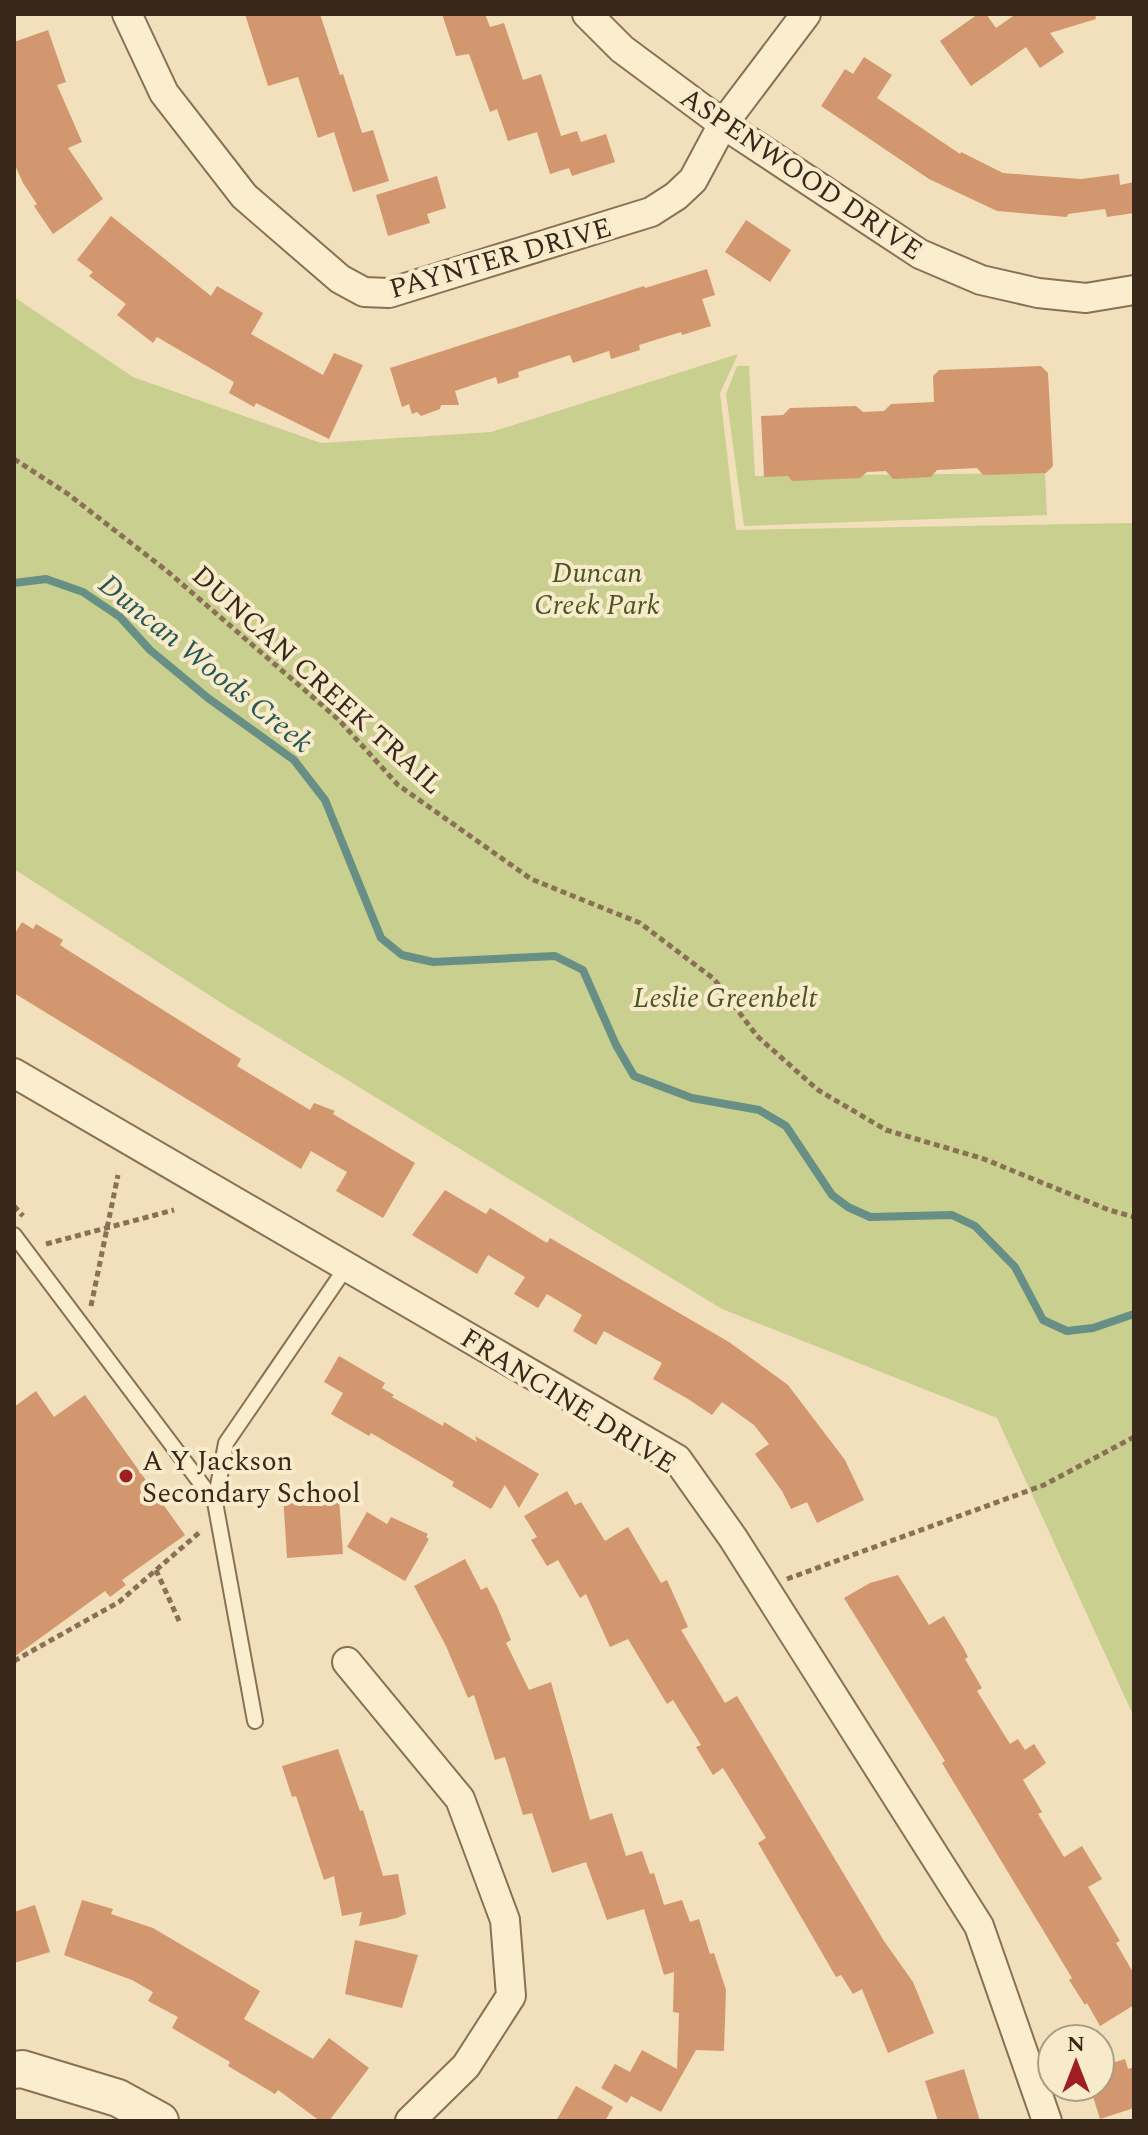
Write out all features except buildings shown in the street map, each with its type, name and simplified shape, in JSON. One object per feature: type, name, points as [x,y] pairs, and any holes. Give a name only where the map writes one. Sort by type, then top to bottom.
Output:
[{"type":"street","name":"PAYNTER DRIVE","points":[[127,14],[164,93],[244,196],[340,279],[364,292],[389,293],[651,212],[676,196],[693,180],[723,124],[806,14]]},
{"type":"street","name":"ASPENWOOD DRIVE","points":[[587,14],[622,49],[723,124],[920,254],[981,280],[1038,293],[1086,298],[1134,290]]},
{"type":"street","name":"FRANCINE DRIVE","points":[[14,1073],[677,1459],[733,1538],[979,1926],[1047,2121]]},
{"type":"street","points":[[347,1662],[460,1799],[505,1920],[511,1996],[466,2066],[410,2121]]},
{"type":"street","points":[[14,2070],[22,2069],[118,2098],[160,2121]]},
{"type":"lane","points":[[14,1235],[216,1509]]},
{"type":"lane","points":[[255,1721],[216,1509],[226,1443],[347,1266]]},
{"type":"path","name":"DUNCAN CREEK TRAIL","points":[[14,459],[68,494],[167,571],[338,719],[398,785],[531,879],[640,923],[714,979],[757,1036],[818,1090],[886,1130],[984,1159],[1109,1210],[1134,1217]]},
{"type":"path","points":[[89,1314],[118,1175]]},
{"type":"path","points":[[41,1246],[174,1210]]},
{"type":"path","points":[[764,1587],[1044,1485],[1134,1437]]},
{"type":"path","points":[[14,1661],[119,1602],[156,1570],[216,1509]]},
{"type":"path","points":[[156,1570],[180,1623]]},
{"type":"green space","name":"Leslie Greenbelt","points":[[14,297],[133,377],[321,443],[491,432],[738,354],[720,393],[736,530],[1134,523],[1134,1717],[997,1418],[722,1309],[226,1006],[14,869]]},
{"type":"green space","points":[[737,366],[749,366],[755,476],[1045,473],[1047,515],[744,526],[726,394]]},
{"type":"waterway","name":"Duncan Woods Creek","points":[[14,583],[46,579],[83,592],[120,617],[150,650],[208,698],[294,760],[325,800],[381,938],[402,955],[433,962],[555,956],[583,970],[616,1045],[634,1076],[692,1098],[759,1110],[786,1126],[832,1195],[870,1217],[952,1215],[975,1226],[1015,1267],[1043,1320],[1067,1331],[1093,1328],[1134,1314]]},
{"type":"place","name":"A Y Jackson Secondary School","points":[[126,1476]]},
{"type":"park label","name":"Duncan Creek Park","points":[[597,588]]}]
